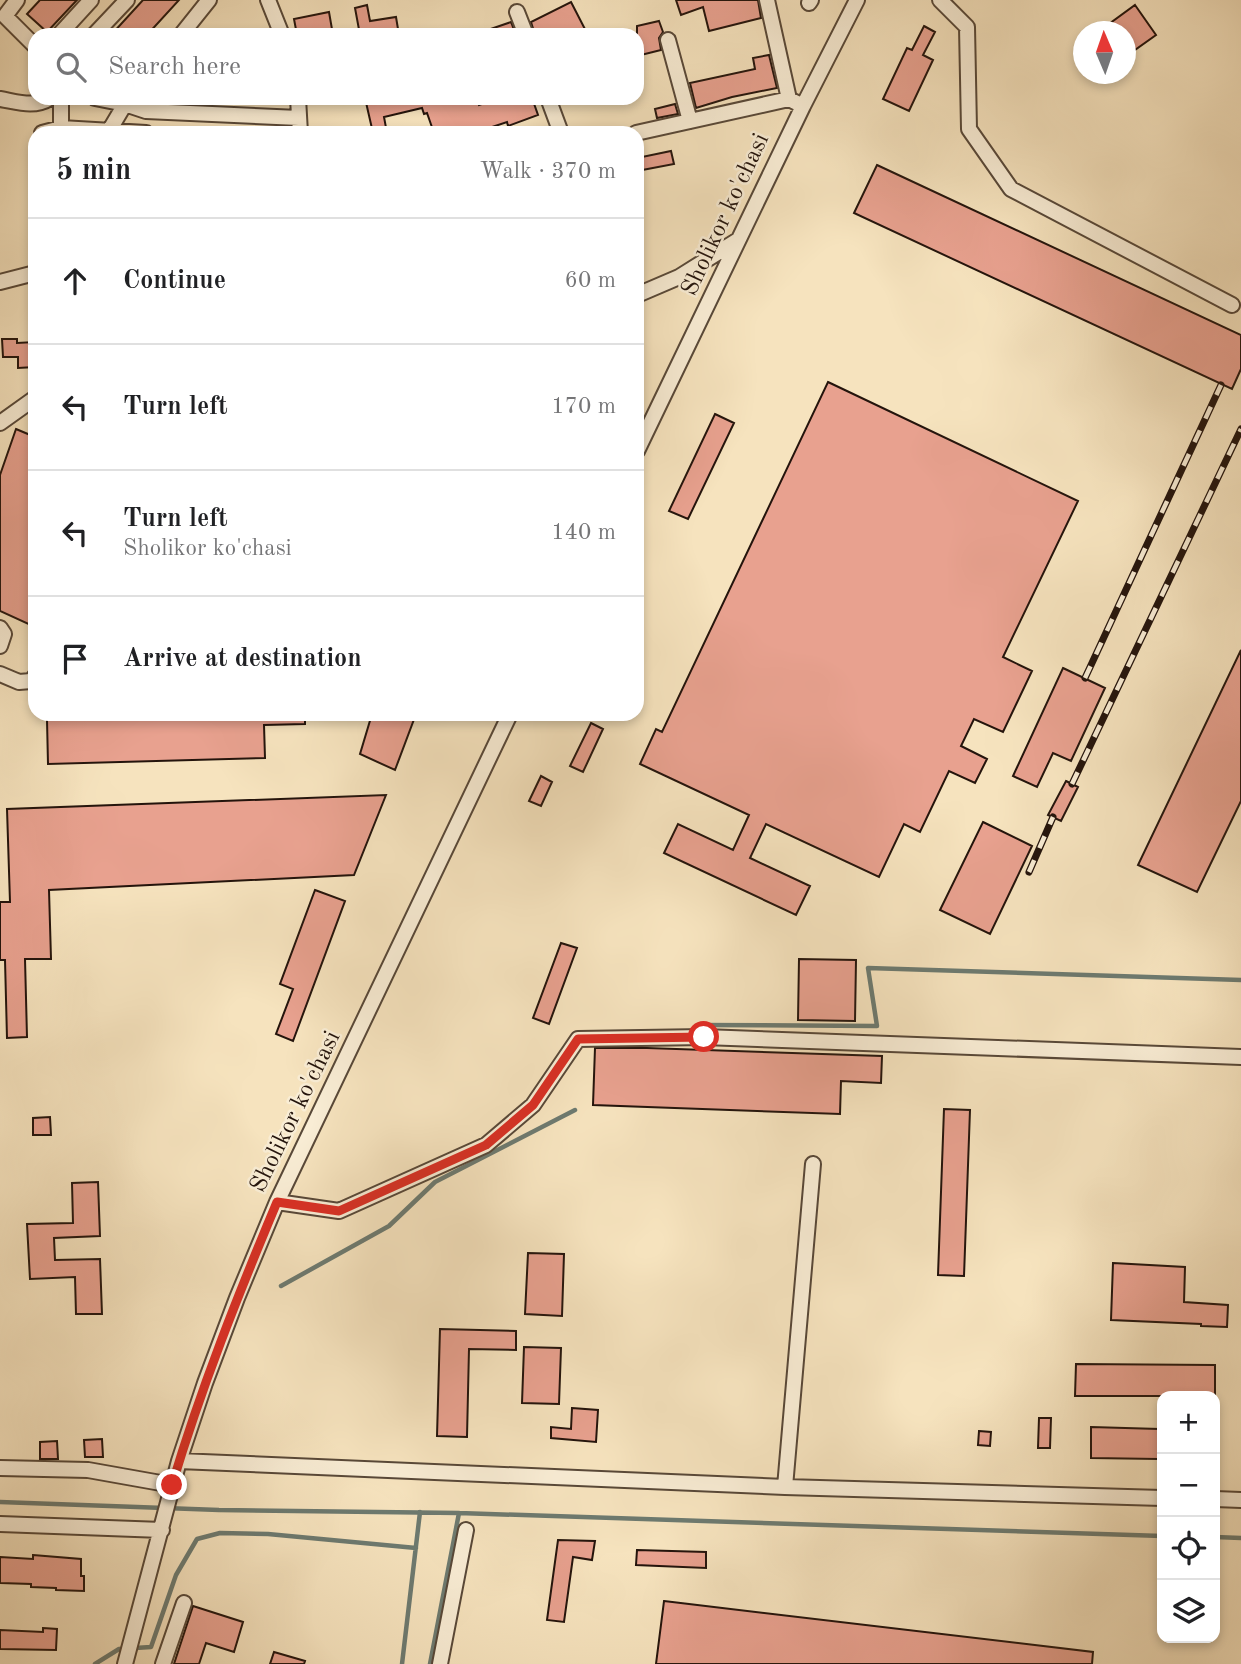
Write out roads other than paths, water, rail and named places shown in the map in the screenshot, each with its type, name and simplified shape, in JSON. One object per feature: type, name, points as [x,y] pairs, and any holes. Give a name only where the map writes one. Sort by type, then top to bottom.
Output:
[{"type":"street","points":[[17,0],[2,18],[28,40]]},
{"type":"street","points":[[65,28],[91,0]]},
{"type":"street","points":[[101,28],[127,0]]},
{"type":"street","points":[[187,28],[209,0]]},
{"type":"street","points":[[268,0],[279,28]]},
{"type":"street","points":[[766,0],[789,99]]},
{"type":"street","name":"Sholikor ko'chasi","points":[[644,437],[857,0]]},
{"type":"street","points":[[940,0],[967,27],[969,129],[1011,189],[1232,305]]},
{"type":"street","points":[[517,12],[523,28]]},
{"type":"street","points":[[668,40],[690,121]]},
{"type":"street","points":[[0,99],[28,104]]},
{"type":"street","points":[[644,131],[789,99],[803,106]]},
{"type":"street","points":[[60,126],[61,105]]},
{"type":"street","points":[[112,126],[125,105]]},
{"type":"street","points":[[135,105],[146,111],[300,126],[298,105]]},
{"type":"street","points":[[551,105],[558,126]]},
{"type":"street","points":[[644,292],[680,277],[739,240]]},
{"type":"street","points":[[0,282],[28,275]]},
{"type":"street","points":[[0,423],[28,403]]},
{"type":"street","points":[[0,628],[4,634],[0,646]]},
{"type":"street","points":[[0,674],[24,683],[28,682]]},
{"type":"street","name":"Sholikor ko'chasi","points":[[128,1652],[179,1461],[237,1298],[277,1202],[507,721]]},
{"type":"street","points":[[277,1202],[339,1211],[486,1145],[533,1105],[578,1039],[704,1037],[1241,1057]]},
{"type":"street","points":[[785,1487],[813,1164]]},
{"type":"street","points":[[179,1461],[785,1487],[1157,1498]]},
{"type":"street","points":[[0,1468],[88,1470],[172,1485]]},
{"type":"street","points":[[1220,1499],[1241,1500]]},
{"type":"street","points":[[0,1524],[162,1530]]},
{"type":"street","points":[[440,1664],[466,1530]]},
{"type":"street","points":[[163,1664],[184,1603]]},
{"type":"waterway","points":[[698,1025],[877,1026],[868,968],[1241,980]]},
{"type":"waterway","points":[[281,1286],[389,1226],[435,1182],[575,1110]]},
{"type":"waterway","points":[[0,1502],[219,1510],[459,1513],[1157,1536]]},
{"type":"waterway","points":[[402,1664],[420,1512]]},
{"type":"waterway","points":[[430,1664],[459,1513]]},
{"type":"waterway","points":[[95,1664],[119,1649],[151,1647],[176,1575],[197,1539],[220,1533],[268,1534],[416,1548]]},
{"type":"waterway","points":[[1220,1537],[1241,1538]]},
{"type":"railway","points":[[1085,678],[1221,385]]},
{"type":"railway","points":[[1072,784],[1241,429]]},
{"type":"railway","points":[[1029,872],[1053,817]]}]
